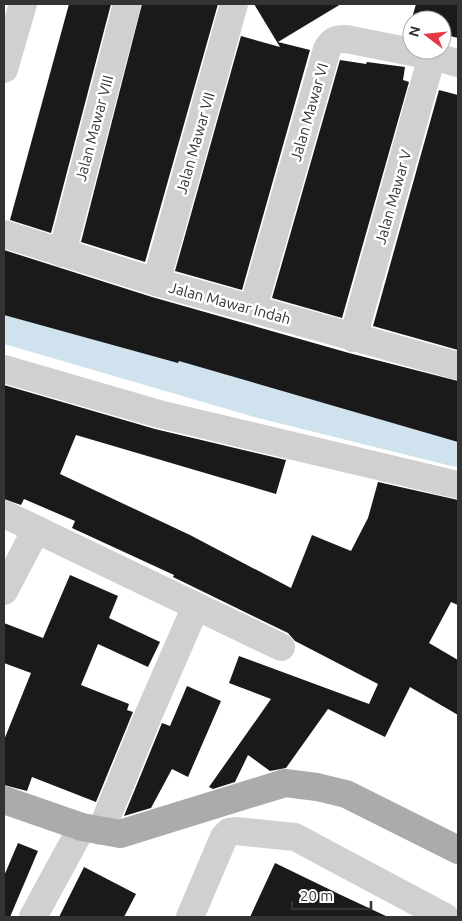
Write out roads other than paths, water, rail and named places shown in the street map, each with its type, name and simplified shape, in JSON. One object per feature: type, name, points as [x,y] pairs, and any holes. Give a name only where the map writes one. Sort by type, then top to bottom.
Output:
[{"type":"main road","points":[[4,800],[91,829],[120,834],[285,783],[317,787],[346,794],[458,850]]},
{"type":"street","points":[[4,69],[22,4]]},
{"type":"street","name":"Jalan Mawar VIII","points":[[62,253],[127,4]]},
{"type":"street","name":"Jalan Mawar VII","points":[[156,282],[234,4]]},
{"type":"street","name":"Jalan Mawar VI","points":[[253,308],[330,43],[337,40],[346,40],[402,50]]},
{"type":"street","name":"Jalan Mawar V","points":[[353,338],[431,60]]},
{"type":"street","name":"Jalan Mawar Indah","points":[[4,234],[156,282],[458,366]]},
{"type":"street","points":[[4,369],[159,414],[458,486]]},
{"type":"street","points":[[4,514],[280,647]]},
{"type":"street","points":[[4,591],[36,530]]},
{"type":"street","points":[[33,917],[91,829],[148,716],[196,606]]},
{"type":"street","points":[[190,917],[224,837],[229,832],[235,831],[295,837],[444,916]]},
{"type":"waterway","points":[[4,319],[265,395],[458,443]]}]
